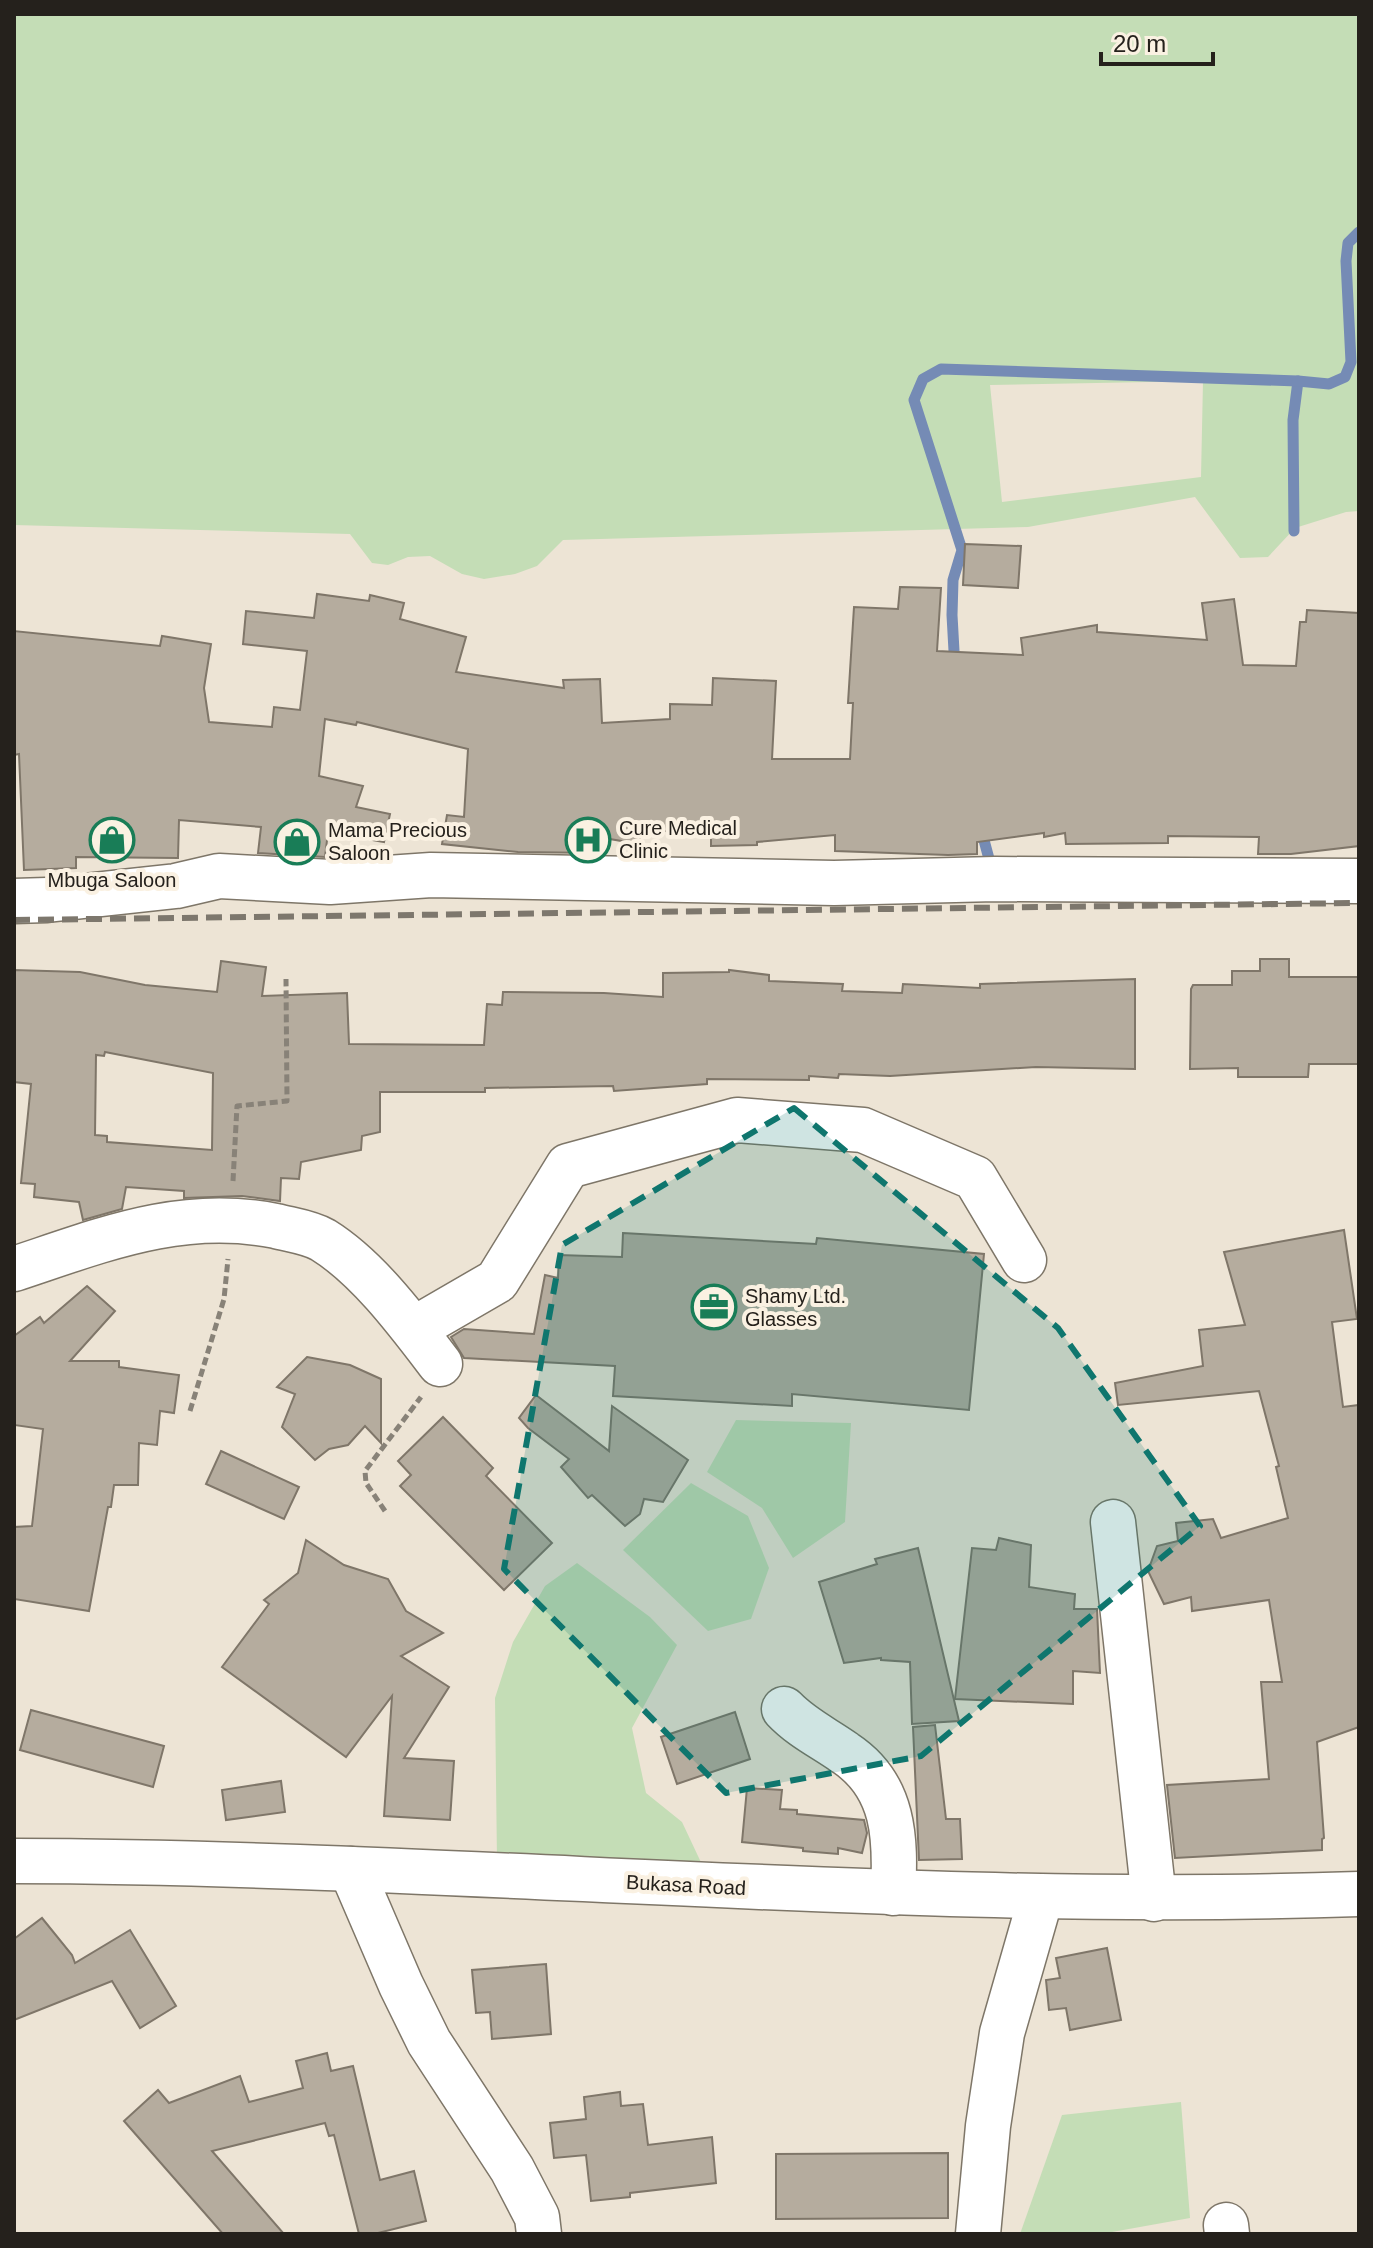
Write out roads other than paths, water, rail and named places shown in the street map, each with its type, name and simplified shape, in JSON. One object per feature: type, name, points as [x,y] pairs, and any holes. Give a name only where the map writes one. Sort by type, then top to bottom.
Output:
[{"type":"street","points":[[14,901],[176,886],[219,876],[330,882],[431,875],[834,883],[995,879],[1359,881]]},
{"type":"street","points":[[414,1329],[497,1281],[568,1166],[737,1120],[863,1130],[975,1178],[1024,1260]]},
{"type":"street","points":[[14,1269],[107,1238],[169,1222],[231,1220],[270,1225],[321,1239],[355,1264],[414,1329],[440,1364]]},
{"type":"street","points":[[1113,1522],[1154,1899]]},
{"type":"street","points":[[784,1709],[807,1730],[866,1768],[878,1787],[889,1814],[895,1848],[893,1893]]},
{"type":"street","name":"Bukasa Road","points":[[14,1861],[155,1861],[1041,1897],[1154,1899],[1359,1894]]},
{"type":"street","points":[[351,1869],[429,2042],[512,2169],[537,2217],[539,2234]]},
{"type":"street","points":[[978,2234],[988,2126],[1002,2033],[1041,1897]]},
{"type":"waterway","points":[[951,664],[954,651],[953,580],[962,550],[914,400],[923,379],[941,369],[1329,384],[1345,377],[1351,362],[1346,261],[1348,243],[1359,232]]},
{"type":"waterway","points":[[1294,531],[1293,420],[1298,381]]},
{"type":"waterway","points":[[981,829],[992,870]]},
{"type":"railway","points":[[14,920],[1359,903]]},
{"type":"place","name":"Mbuga Saloon","points":[[112,840]]},
{"type":"place","name":"Cure Medical Clinic","points":[[588,840]]},
{"type":"place","name":"Mama Precious Saloon","points":[[297,842]]},
{"type":"place","name":"Shamy Ltd. Glasses","points":[[714,1307]]}]
